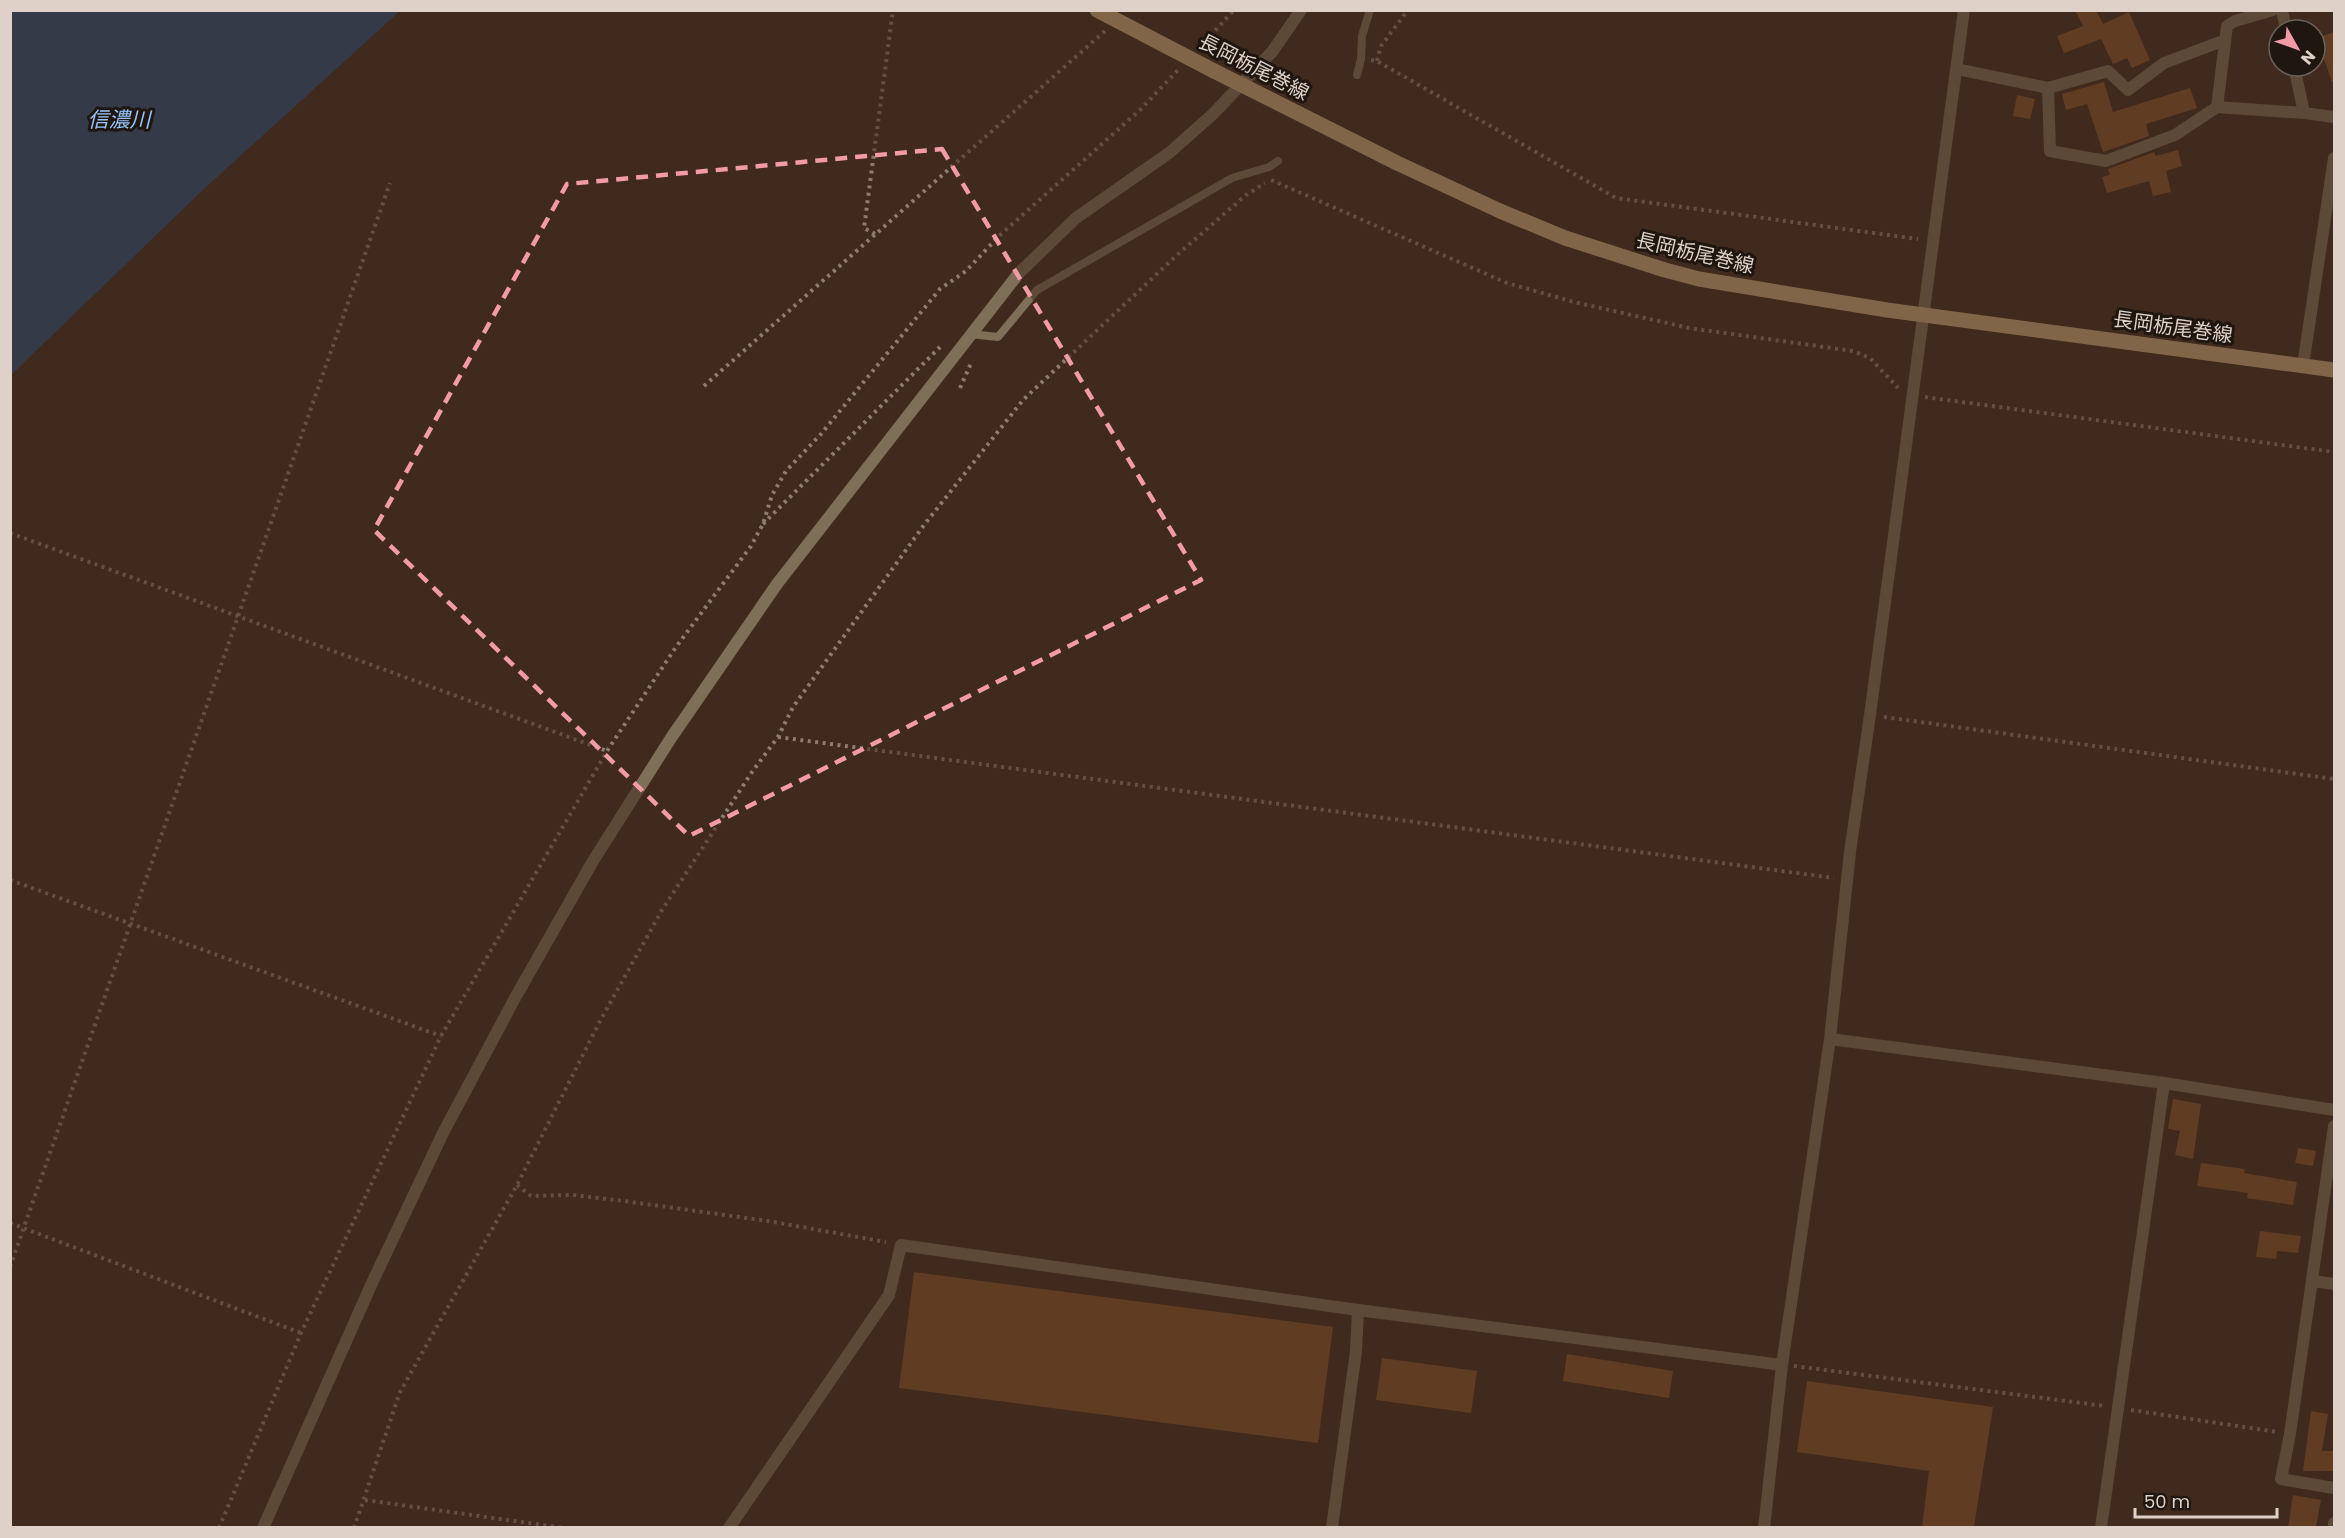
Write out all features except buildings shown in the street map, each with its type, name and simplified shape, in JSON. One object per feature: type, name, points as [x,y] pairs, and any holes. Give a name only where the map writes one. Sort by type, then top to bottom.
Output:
[{"type":"main road","name":"長岡栃尾巻線","points":[[1097,10],[1396,163],[1500,211],[1619,257],[1699,279],[1922,315],[2334,370]]},
{"type":"street","points":[[263,1527],[372,1283],[443,1133],[515,998],[593,861],[670,738],[777,584],[1019,273],[1076,218],[1169,153],[1214,114],[1272,52],[1301,10]]},
{"type":"street","points":[[1764,1527],[1782,1365],[1830,1039],[1847,880],[1964,10]]},
{"type":"street","points":[[2217,107],[2226,26],[2235,21],[2273,10]]},
{"type":"street","points":[[1957,69],[2048,88],[2108,71],[2128,90],[2164,63],[2225,40]]},
{"type":"street","points":[[2297,78],[2304,113]]},
{"type":"street","points":[[2048,88],[2050,151],[2106,161],[2175,135],[2217,107],[2334,117]]},
{"type":"street","points":[[2302,366],[2334,158]]},
{"type":"street","points":[[1830,1039],[2164,1083],[2334,1110]]},
{"type":"street","points":[[2101,1527],[2164,1083]]},
{"type":"street","points":[[2334,1126],[2313,1281],[2281,1479],[2334,1488]]},
{"type":"street","points":[[729,1527],[889,1295],[901,1245],[1358,1310],[1782,1365]]},
{"type":"street","points":[[2313,1281],[2334,1284]]},
{"type":"street","points":[[1332,1527],[1356,1351],[1358,1310]]},
{"type":"lane","points":[[1357,75],[1362,59],[1362,36],[1370,10]]},
{"type":"lane","points":[[970,334],[998,337],[1037,290],[1232,178],[1269,167],[1278,161]]},
{"type":"path","points":[[875,234],[864,228],[893,10]]},
{"type":"path","points":[[1377,61],[1381,46],[1408,10]]},
{"type":"path","points":[[704,386],[1097,38]]},
{"type":"path","points":[[1362,59],[1377,61],[1616,198],[1920,239],[1934,243]]},
{"type":"path","points":[[354,1527],[400,1392],[517,1185],[600,1021],[662,910],[752,772],[778,737],[793,707],[924,525],[1023,400],[1177,255],[1246,195],[1270,179],[1507,283],[1574,302],[1689,328],[1853,351],[1870,358],[1895,387],[1912,395],[2334,452]]},
{"type":"path","points":[[10,1267],[390,183]]},
{"type":"path","points":[[763,524],[945,342]]},
{"type":"path","points":[[10,532],[607,751]]},
{"type":"path","points":[[1870,716],[2334,779]]},
{"type":"path","points":[[778,737],[1847,880]]},
{"type":"path","points":[[10,880],[441,1036]]},
{"type":"path","points":[[517,1185],[531,1196],[573,1195],[624,1201],[768,1221],[901,1245]]},
{"type":"path","points":[[10,1223],[301,1333]]},
{"type":"path","points":[[1782,1365],[2118,1408],[2290,1434]]},
{"type":"path","points":[[365,1500],[564,1527]]},
{"type":"highlighted area","points":[[942,149],[1201,580],[689,836],[374,530],[567,184]]},
{"type":"water","name":"信濃川","points":[[11,10],[400,11],[206,187],[11,375]]}]
